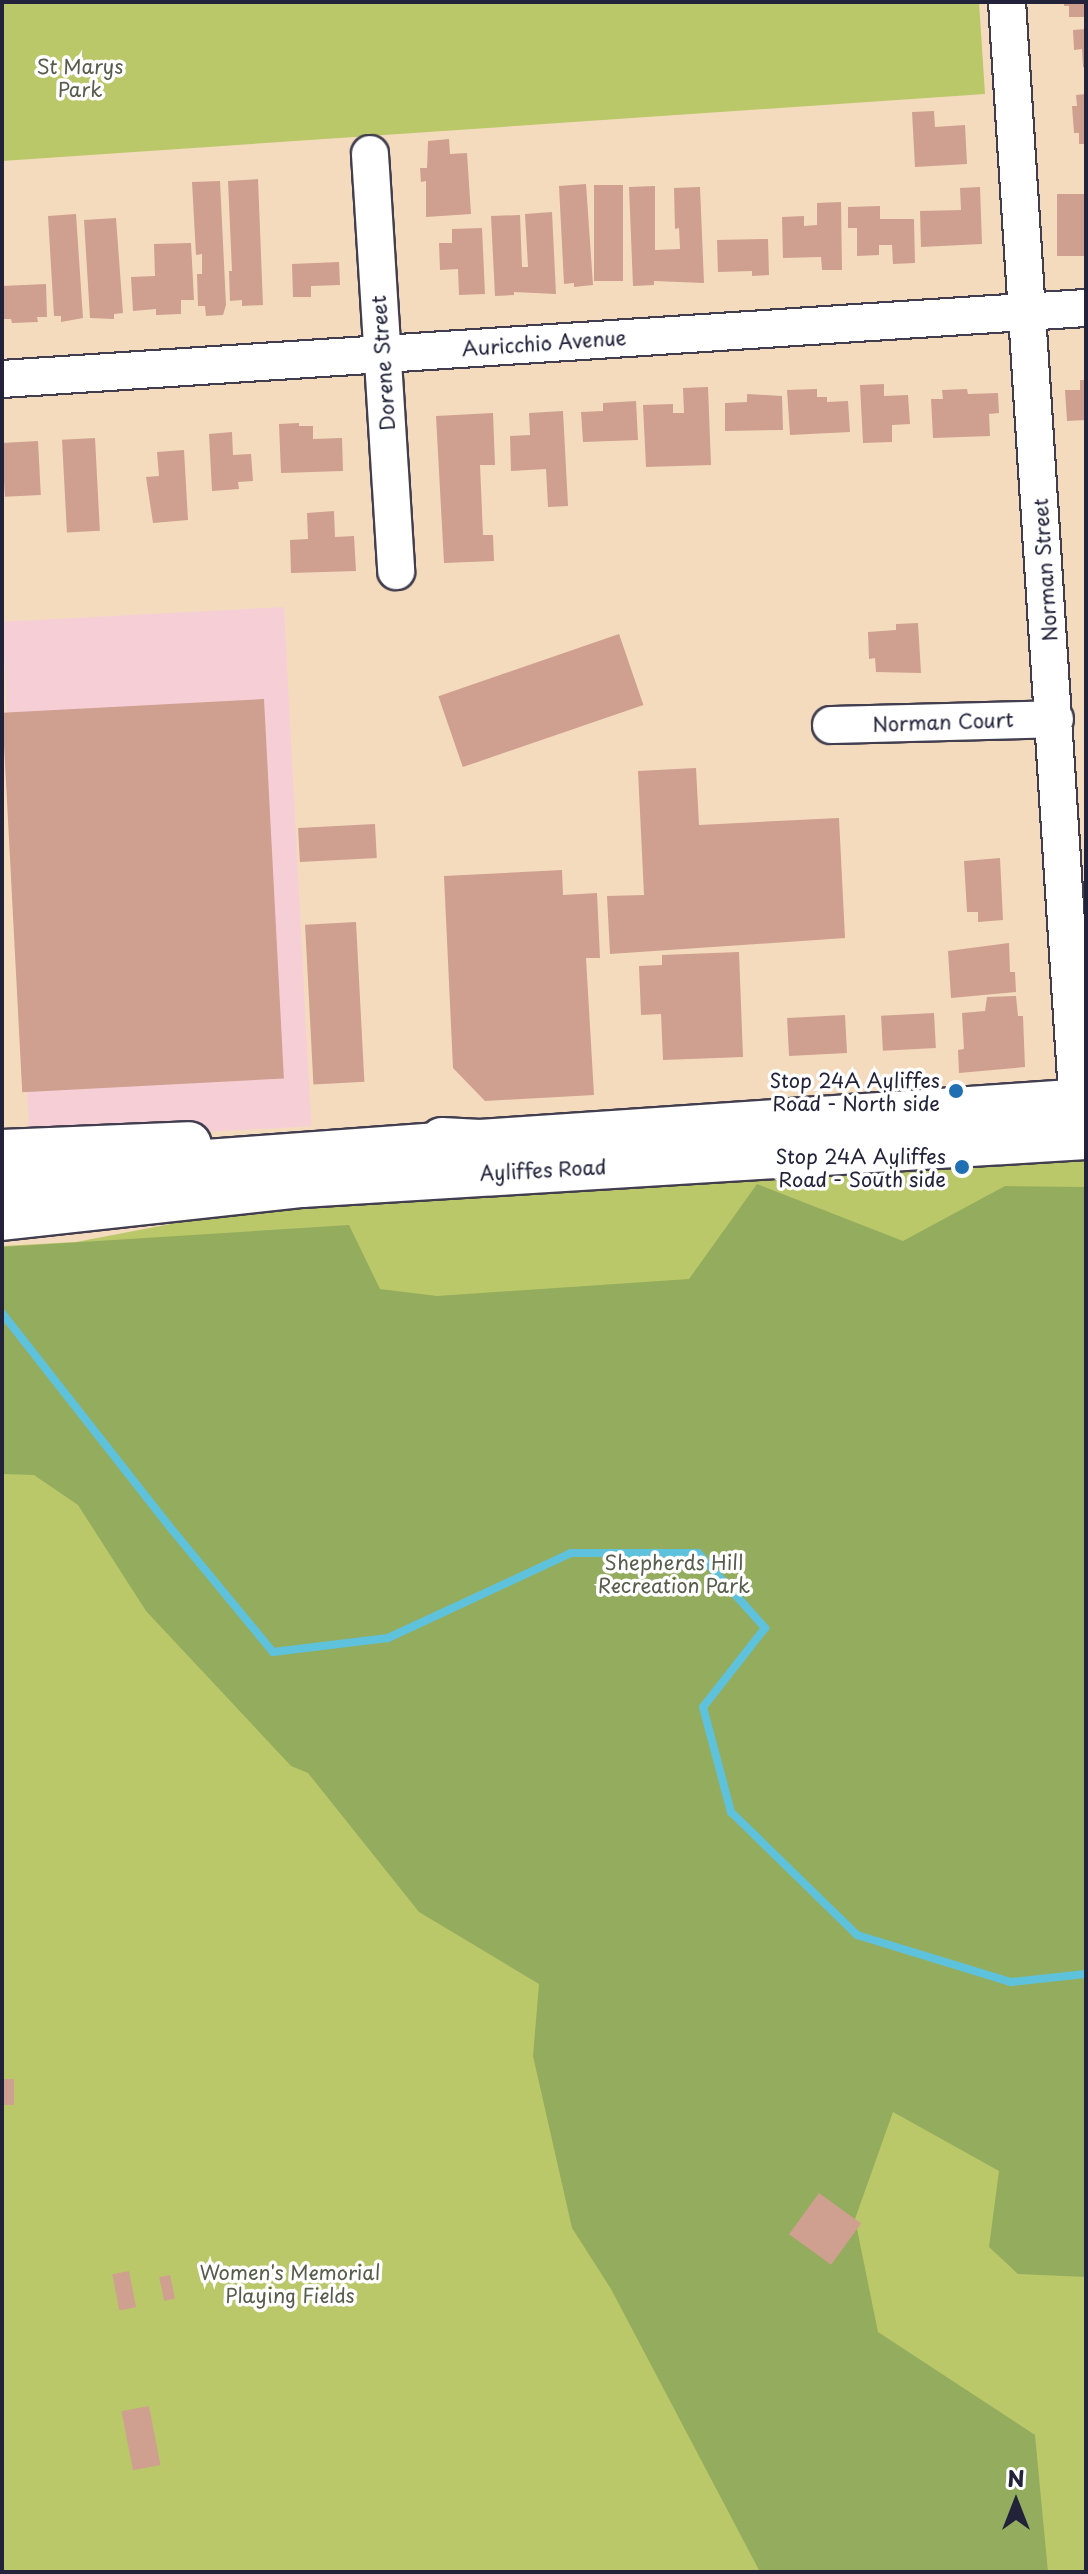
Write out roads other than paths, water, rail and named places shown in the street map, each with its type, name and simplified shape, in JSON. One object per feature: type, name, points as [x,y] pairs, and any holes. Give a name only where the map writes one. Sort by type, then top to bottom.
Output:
[{"type":"main road","name":"Ayliffes Road","points":[[2,1152],[354,1137],[480,1142],[1082,1120]]},
{"type":"main road","name":"Ayliffes Road","points":[[2,1218],[302,1185],[1082,1120]]},
{"type":"main road","points":[[2,1177],[480,1142]]},
{"type":"street","name":"Norman Street","points":[[1007,2],[1082,1120]]},
{"type":"street","name":"Dorene Street","points":[[370,154],[396,571]]},
{"type":"street","name":"Auricchio Avenue","points":[[2,379],[1086,308]]},
{"type":"street","name":"Norman Court","points":[[831,725],[1055,719]]},
{"type":"waterway","points":[[2,1313],[169,1526],[273,1652],[388,1638],[571,1553],[698,1553],[765,1628],[703,1707],[731,1812],[857,1935],[1011,1982],[1086,1974]]},
{"type":"place","name":"Stop 24A Ayliffes Road - North side","points":[[956,1091]]},
{"type":"place","name":"Stop 24A Ayliffes Road - South side","points":[[962,1167]]},
{"type":"park label","name":"St Marys Park","points":[[80,78]]},
{"type":"park label","name":"Shepherds Hill Recreation Park","points":[[674,1574]]},
{"type":"park label","name":"Women's Memorial Playing Fields","points":[[290,2284]]}]
